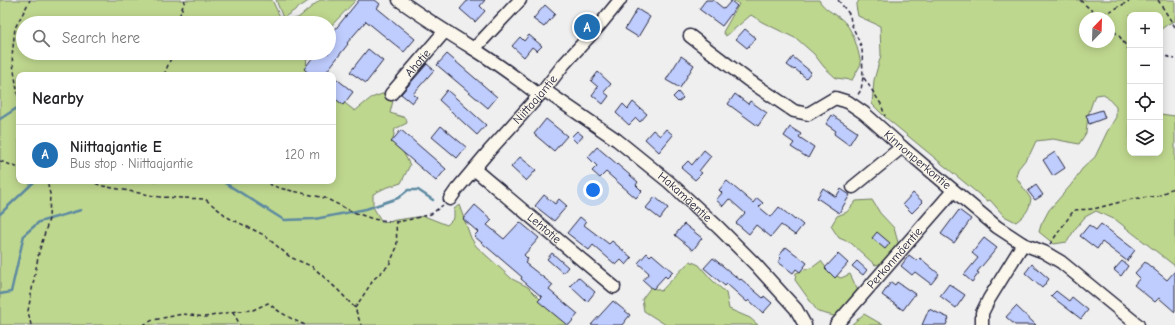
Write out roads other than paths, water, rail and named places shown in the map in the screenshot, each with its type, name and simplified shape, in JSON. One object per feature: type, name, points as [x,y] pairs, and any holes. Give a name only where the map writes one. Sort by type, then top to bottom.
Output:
[{"type":"street","name":"Hakamäentie","points":[[399,0],[541,93],[617,140],[669,182],[719,228],[755,264],[796,309],[805,325]]},
{"type":"street","points":[[474,49],[520,0]]},
{"type":"street","name":"Niittaajantie","points":[[450,199],[620,0]]},
{"type":"street","name":"Ahotie","points":[[391,94],[445,31]]},
{"type":"street","name":"Kinnonperkontie","points":[[690,36],[748,80],[794,111],[808,114],[835,98],[852,104],[996,227],[1023,244],[1044,252],[1061,262],[1138,325]]},
{"type":"street","points":[[852,187],[902,147]]},
{"type":"street","name":"Lehtotie","points":[[474,170],[614,288]]},
{"type":"street","name":"Perkonmäentie","points":[[836,325],[953,191]]},
{"type":"street","points":[[982,325],[982,313],[984,308],[1023,244]]},
{"type":"waterway","points":[[0,119],[16,109]]},
{"type":"waterway","points":[[0,214],[32,184]]},
{"type":"waterway","points":[[227,184],[284,220],[315,219],[366,209],[398,198],[408,190],[418,190],[433,200]]},
{"type":"waterway","points":[[0,294],[11,292],[24,235],[39,222],[81,210]]},
{"type":"place","name":"Niittaajantie E","points":[[587,27]]}]
